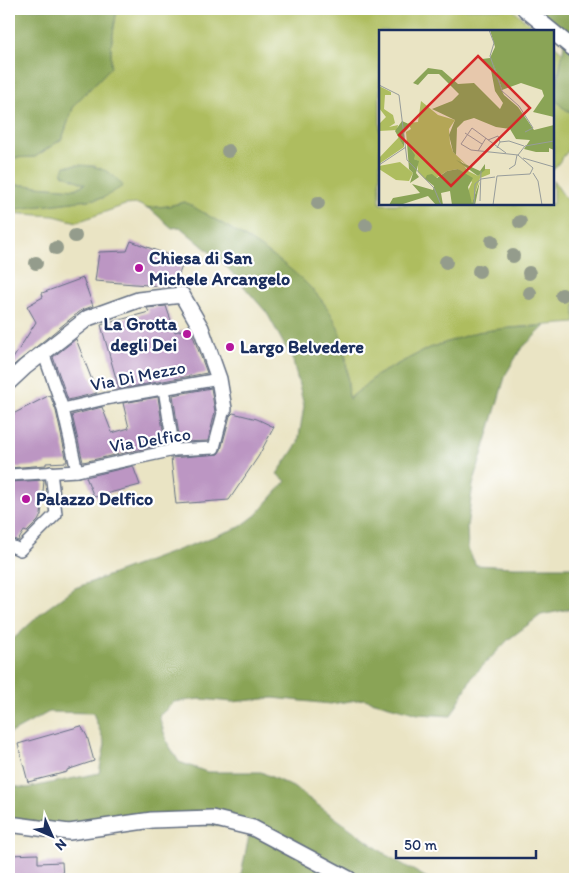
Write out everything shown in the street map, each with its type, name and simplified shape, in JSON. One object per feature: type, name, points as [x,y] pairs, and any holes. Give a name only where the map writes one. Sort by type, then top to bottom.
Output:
[{"type":"street","points":[[525,9],[551,30]]},
{"type":"street","points":[[554,33],[575,50]]},
{"type":"street","points":[[9,382],[88,318],[138,300],[182,295],[201,328],[219,379],[224,409]]},
{"type":"street","points":[[44,352],[63,409],[77,471]]},
{"type":"street","name":"Via Di Mezzo","points":[[63,409],[105,399],[219,379]]},
{"type":"street","points":[[164,389],[174,450]]},
{"type":"street","name":"Via Delfico","points":[[9,475],[77,471],[174,450],[214,448],[224,409]]},
{"type":"street","points":[[9,545],[20,550],[56,514],[52,472]]},
{"type":"street","points":[[9,824],[69,832],[152,820],[212,818],[253,828],[349,879]]},
{"type":"green space","points":[[9,9],[117,9],[111,46],[111,67],[74,105],[62,139],[35,157],[9,158]]},
{"type":"green space","points":[[117,9],[512,9],[537,30],[379,30],[379,205],[554,205],[554,181],[575,212],[575,323],[477,332],[427,349],[377,375],[349,399],[346,357],[185,202],[146,208],[138,204],[125,205],[77,222],[54,216],[9,213],[9,210],[103,198],[96,166],[65,166],[71,178],[85,184],[75,189],[9,184],[9,158],[35,157],[62,139],[74,105],[111,67],[111,46]]},
{"type":"green space","points":[[537,9],[575,9],[575,116],[561,106],[554,97],[565,38]]},
{"type":"green space","points":[[554,45],[563,53],[554,91]]},
{"type":"green space","points":[[554,97],[561,106],[575,116],[575,142],[554,169]]},
{"type":"green space","points":[[65,166],[92,166],[104,170],[114,176],[123,186],[103,198],[9,210],[9,184],[75,189],[85,184],[62,174]]},
{"type":"green space","points":[[185,202],[251,241],[296,274],[316,293],[330,313],[340,334],[345,358],[349,399],[377,375],[427,349],[477,332],[545,326],[521,349],[506,374],[473,485],[467,527],[468,549],[476,565],[575,567],[575,608],[541,615],[509,639],[472,677],[451,716],[418,714],[364,699],[330,704],[273,698],[232,702],[201,699],[174,702],[159,716],[167,742],[179,762],[207,772],[261,772],[293,787],[388,856],[429,879],[356,879],[254,824],[68,829],[9,820],[9,786],[27,788],[99,773],[105,744],[93,713],[49,712],[9,734],[9,643],[45,610],[75,588],[240,527],[256,515],[286,481],[277,474],[298,443],[304,406],[293,361],[267,313],[225,265],[180,227],[172,228],[150,209],[146,208]]},
{"type":"green space","points":[[250,831],[341,879],[240,879]]},
{"type":"building","name":"Chiesa di San Michele Arcangelo","points":[[131,241],[184,261],[174,287],[95,281],[99,252],[127,251]]},
{"type":"building","points":[[83,278],[93,306],[82,310],[9,369],[9,365],[36,322],[27,306],[43,297],[42,293]]},
{"type":"building","points":[[166,306],[175,332],[190,328],[207,373],[119,389],[101,325],[149,312],[147,308]]},
{"type":"building","points":[[76,339],[97,393],[68,400],[53,357]]},
{"type":"building","points":[[211,388],[215,412],[208,441],[180,442],[173,395]]},
{"type":"building","points":[[50,395],[56,411],[67,462],[9,468],[9,416]]},
{"type":"building","points":[[158,397],[165,444],[83,462],[72,415],[102,407],[112,433],[129,428],[123,403]]},
{"type":"building","points":[[233,413],[257,419],[274,427],[258,457],[229,500],[176,504],[171,458],[218,454],[221,450],[230,416]]},
{"type":"building","points":[[133,466],[140,485],[94,497],[86,477]]},
{"type":"building","name":"Palazzo Delfico","points":[[44,480],[41,515],[27,532],[24,531],[18,541],[9,536],[9,482]]},
{"type":"building","points":[[81,726],[87,736],[94,761],[67,770],[67,772],[28,782],[18,744]]},
{"type":"building","points":[[38,854],[38,863],[62,862],[63,879],[9,879],[9,855]]},
{"type":"place","name":"Chiesa di San Michele Arcangelo","points":[[139,268]]},
{"type":"place","name":"La Grotta degli Dei","points":[[187,334]]},
{"type":"place","name":"Largo Belvedere","points":[[230,347]]},
{"type":"place","name":"Palazzo Delfico","points":[[26,499]]}]
